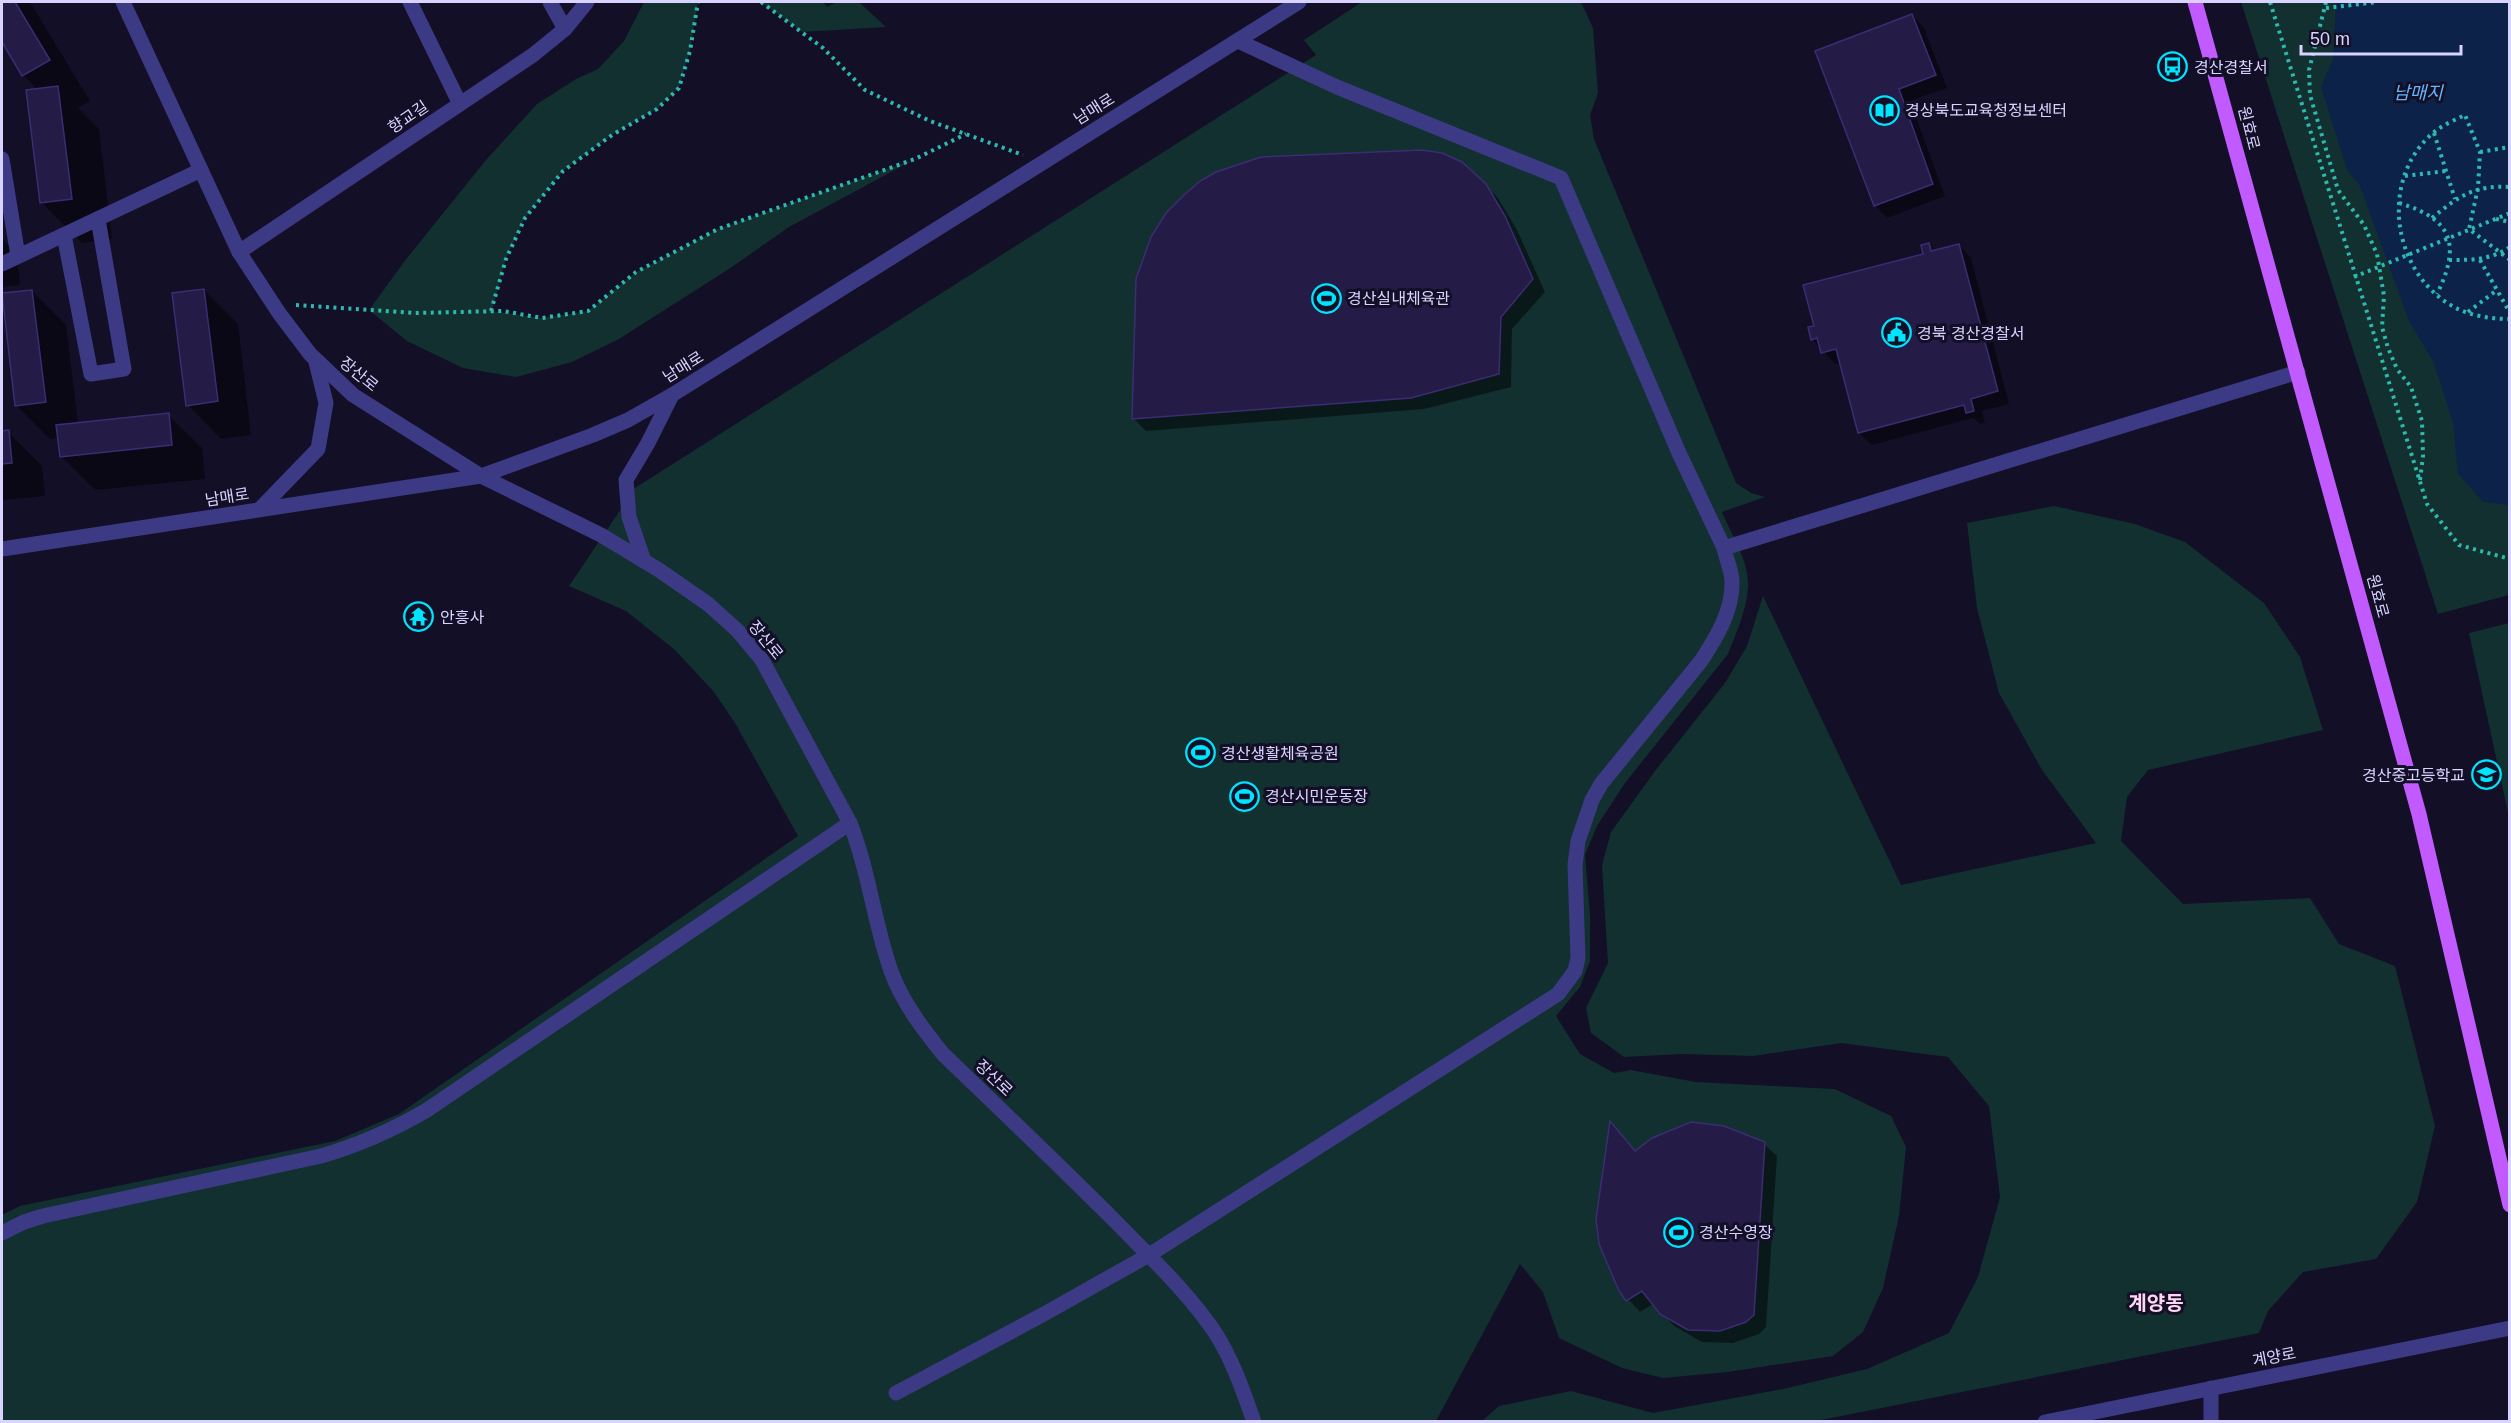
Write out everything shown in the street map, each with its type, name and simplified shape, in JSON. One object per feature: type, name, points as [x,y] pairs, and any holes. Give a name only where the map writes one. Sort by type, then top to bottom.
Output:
[{"type":"main road","name":"원효로","points":[[2195,2],[2419,814],[2510,1204]]},
{"type":"street","name":"장산로","points":[[123,2],[239,252],[273,304],[316,359],[353,396],[481,476],[601,535],[708,604],[738,632],[762,660],[850,823],[861,851],[891,972],[905,1001],[923,1029],[943,1054],[1149,1256],[1215,1333],[1230,1359],[1254,1422]]},
{"type":"street","points":[[410,2],[460,104]]},
{"type":"street","points":[[550,2],[565,29]]},
{"type":"street","name":"향교길","points":[[239,252],[533,55],[565,29],[586,2]]},
{"type":"street","name":"남매로","points":[[2,549],[481,476],[602,431],[628,420],[672,395],[1299,2]]},
{"type":"street","points":[[896,1393],[1149,1256],[1558,994],[1575,971],[1578,958],[1575,865],[1578,840],[1584,821],[1601,784],[1701,661],[1724,620],[1733,583],[1724,548],[1675,443],[1561,178],[1337,87],[1238,41]]},
{"type":"street","points":[[2,163],[18,256]]},
{"type":"street","points":[[2,264],[201,170]]},
{"type":"street","points":[[64,235],[91,374],[124,369],[98,219]]},
{"type":"street","points":[[260,509],[318,449],[326,403],[316,359]]},
{"type":"street","points":[[1724,548],[2298,372]]},
{"type":"street","points":[[644,561],[629,517],[626,480],[672,395]]},
{"type":"street","points":[[2,1233],[43,1216],[321,1156],[389,1132],[436,1105],[850,823]]},
{"type":"street","name":"계양로","points":[[2045,1422],[2510,1328]]},
{"type":"street","points":[[2211,1388],[2211,1422]]},
{"type":"path","points":[[491,311],[506,259],[525,218],[563,171],[612,135],[657,108],[679,88],[690,51],[698,2]]},
{"type":"path","points":[[761,2],[824,48],[865,90],[930,121],[1044,162]]},
{"type":"path","points":[[2270,2],[2354,277],[2427,504],[2459,545],[2510,559]]},
{"type":"path","points":[[2326,2],[2328,8],[2309,70],[2310,95],[2338,190],[2364,225],[2377,254],[2384,296],[2382,327],[2397,369],[2411,387],[2422,421],[2423,456],[2420,482]]},
{"type":"path","points":[[2328,8],[2378,2]]},
{"type":"path","points":[[2469,230],[2478,188],[2480,152],[2465,115],[2434,133],[2412,158],[2400,190],[2398,223],[2406,256],[2427,286],[2456,308],[2491,319],[2510,319]]},
{"type":"path","points":[[2434,133],[2456,199]]},
{"type":"path","points":[[273,304],[415,313],[491,311],[542,318],[588,311],[636,272],[718,229],[915,159],[966,134]]},
{"type":"path","points":[[2480,152],[2510,147]]},
{"type":"path","points":[[2405,176],[2446,171]]},
{"type":"path","points":[[2432,218],[2456,199],[2478,188],[2510,187]]},
{"type":"path","points":[[2399,203],[2420,209],[2438,222],[2449,238],[2449,260],[2445,277],[2437,294]]},
{"type":"path","points":[[2354,277],[2510,213]]},
{"type":"path","points":[[2495,219],[2510,222]]},
{"type":"path","points":[[2469,230],[2510,260]]},
{"type":"path","points":[[2449,260],[2480,260],[2501,254],[2510,247]]},
{"type":"path","points":[[2480,260],[2510,313]]},
{"type":"path","points":[[2468,312],[2497,290]]},
{"type":"green space","points":[[644,2],[698,2],[690,51],[679,88],[657,109],[612,135],[563,171],[525,218],[506,259],[492,311],[542,318],[588,311],[636,272],[718,229],[915,159],[789,227],[729,269],[619,339],[572,362],[516,377],[463,368],[407,341],[369,310],[407,258],[486,160],[537,104],[576,79],[598,69],[624,41]]},
{"type":"green space","points":[[761,2],[859,2],[886,27],[802,32]]},
{"type":"green space","name":"경산생활체육공원","points":[[1362,2],[1581,2],[1593,28],[1598,93],[1590,115],[1594,139],[1736,483],[1751,493],[1765,497],[1722,512],[1746,566],[1748,583],[1743,615],[1728,654],[1625,783],[1597,826],[1585,855],[1590,915],[1590,961],[1580,987],[1556,1016],[1580,1054],[1614,1073],[1631,1070],[1696,1082],[1835,1089],[1891,1116],[1906,1147],[1899,1216],[1883,1288],[1863,1332],[1833,1356],[1728,1372],[1663,1378],[1622,1368],[1559,1338],[1543,1292],[1520,1264],[1436,1421],[2,1421],[2,1215],[20,1206],[335,1141],[399,1114],[798,836],[735,723],[714,692],[675,650],[626,611],[569,586],[635,488],[1316,55],[1304,40]]},
{"type":"green space","points":[[2241,2],[2509,2],[2509,595],[2438,614]]},
{"type":"green space","points":[[2054,506],[2135,524],[2185,542],[2264,603],[2300,657],[2323,730],[2148,770],[2127,797],[2121,841],[2183,904],[2310,898],[2339,944],[2395,966],[2435,1126],[2417,1202],[2376,1259],[2303,1272],[2268,1311],[2259,1333],[1816,1421],[1482,1421],[1499,1406],[1571,1391],[1653,1413],[1783,1389],[1867,1369],[1949,1333],[1978,1277],[2000,1197],[1989,1106],[1948,1057],[1841,1043],[1753,1056],[1681,1054],[1624,1057],[1591,1033],[1586,1008],[1608,963],[1602,865],[1611,832],[1655,771],[1725,683],[1747,646],[1763,596],[1901,885],[2096,843],[2042,770],[1999,693],[1977,608],[1967,523]]},
{"type":"green space","points":[[2510,623],[2509,817],[2469,633]]},
{"type":"water","name":"남매지","points":[[2336,2],[2509,2],[2509,505],[2483,502],[2458,474],[2453,423],[2434,363],[2409,321],[2360,186],[2347,170],[2321,87],[2333,59]]},
{"type":"building","points":[[2,2],[15,2],[50,60],[22,76],[2,42]]},
{"type":"building","points":[[1912,14],[1936,75],[1899,89],[1933,184],[1874,206],[1815,51]]},
{"type":"building","points":[[58,86],[72,199],[40,203],[26,90]]},
{"type":"building","name":"경산실내체육관","points":[[1422,150],[1442,153],[1462,162],[1486,184],[1505,216],[1533,279],[1501,317],[1499,374],[1411,398],[1132,419],[1136,279],[1151,237],[1166,213],[1184,195],[1200,181],[1216,172],[1261,157]]},
{"type":"building","name":"경북 경산경찰서","points":[[1929,243],[1931,251],[1959,244],[1998,391],[1971,399],[1974,411],[1966,413],[1964,405],[1858,433],[1836,349],[1821,353],[1817,338],[1811,340],[1808,327],[1814,326],[1803,285],[1923,254],[1921,245]]},
{"type":"building","points":[[204,289],[218,401],[186,406],[172,293]]},
{"type":"building","points":[[32,290],[46,402],[15,406],[2,293]]},
{"type":"building","points":[[169,413],[172,445],[60,457],[56,425]]},
{"type":"building","points":[[9,430],[12,463],[2,464],[2,431]]},
{"type":"building","name":"경산수영장","points":[[1610,1121],[1635,1151],[1652,1138],[1691,1122],[1724,1126],[1765,1142],[1754,1315],[1746,1322],[1720,1331],[1688,1330],[1660,1314],[1642,1291],[1626,1301],[1619,1291],[1599,1244],[1596,1219]]},
{"type":"place","name":"경산경찰서","points":[[2173,67]]},
{"type":"place","name":"경상북도교육청정보센터","points":[[1884,110]]},
{"type":"place","name":"경산실내체육관","points":[[1326,298]]},
{"type":"place","name":"경북 경산경찰서","points":[[1896,333]]},
{"type":"place","name":"안흥사","points":[[419,617]]},
{"type":"place","name":"경산생활체육공원","points":[[1200,753]]},
{"type":"place","name":"경산중고등학교","points":[[2486,775]]},
{"type":"place","name":"경산시민운동장","points":[[1244,796]]},
{"type":"place","name":"경산수영장","points":[[1678,1232]]},
{"type":"district","name":"계양동","points":[[2156,1303]]}]
